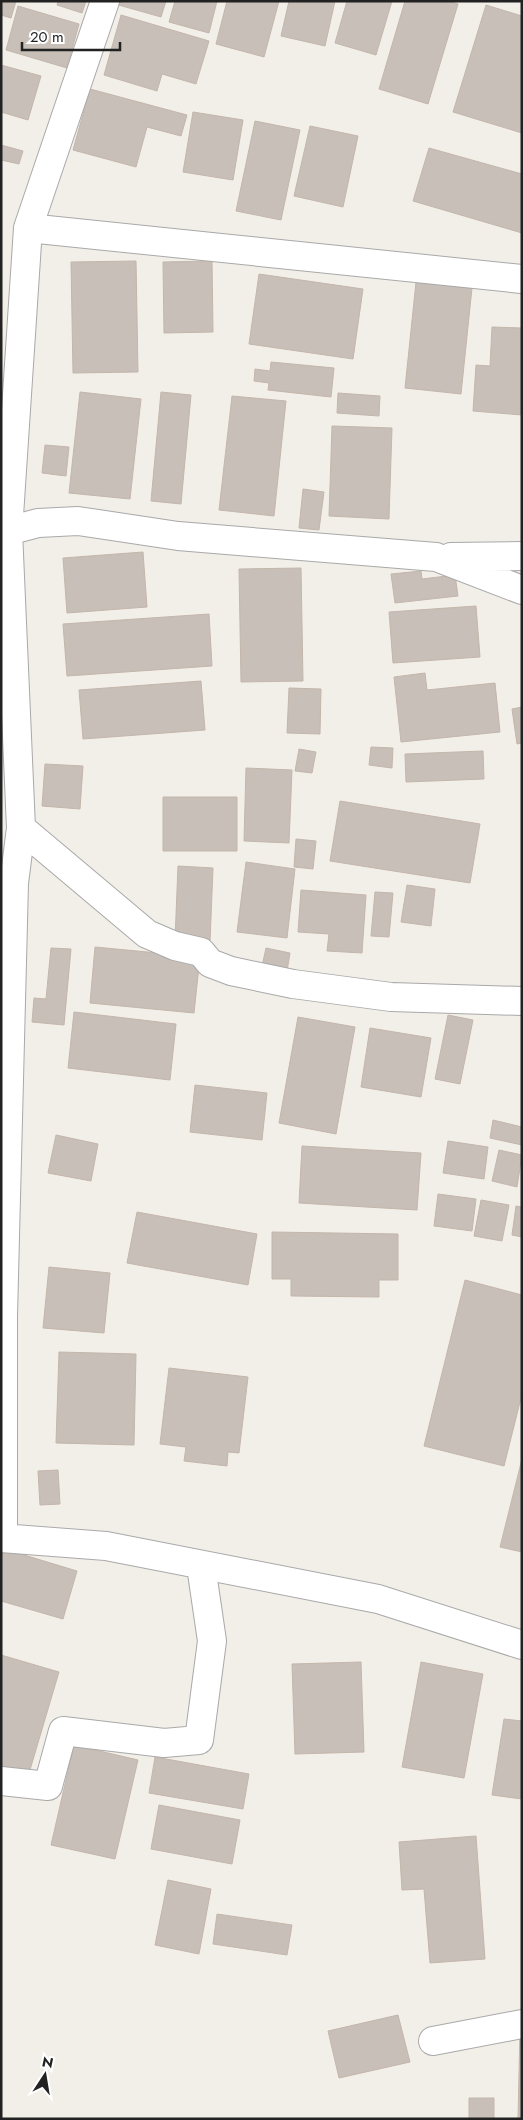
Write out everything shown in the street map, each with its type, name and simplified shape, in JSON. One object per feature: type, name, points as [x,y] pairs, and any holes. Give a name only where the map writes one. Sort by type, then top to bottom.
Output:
[{"type":"street","points":[[104,1],[28,228],[5,531],[21,828],[14,882],[12,951],[3,1316],[2,1538],[106,1546],[378,1599],[522,1645]]},
{"type":"street","points":[[28,228],[522,279]]},
{"type":"street","points":[[5,531],[38,523],[78,521],[178,536],[436,557],[522,556]]},
{"type":"street","points":[[436,557],[522,590]]},
{"type":"street","points":[[21,828],[147,934],[175,946],[201,952],[210,963],[231,971],[293,984],[391,997],[522,1001]]},
{"type":"street","points":[[1,1781],[48,1786],[63,1731],[164,1743],[199,1740],[212,1640],[201,1566]]},
{"type":"street","points":[[433,2041],[522,2024]]},
{"type":"building","points":[[1,1],[16,1],[11,18],[1,15]]},
{"type":"building","points":[[58,1],[86,1],[82,13],[57,5]]},
{"type":"building","points":[[116,1],[166,1],[161,17],[115,4]]},
{"type":"building","points":[[175,1],[217,1],[209,33],[169,22]]},
{"type":"building","points":[[227,1],[279,1],[264,57],[216,44]]},
{"type":"building","points":[[289,1],[335,1],[325,46],[281,36]]},
{"type":"building","points":[[347,1],[392,1],[376,55],[335,43]]},
{"type":"building","points":[[405,1],[449,1],[458,4],[428,104],[379,89]]},
{"type":"building","points":[[486,5],[522,16],[522,133],[453,112]]},
{"type":"building","points":[[18,6],[79,24],[67,68],[6,50]]},
{"type":"building","points":[[121,15],[209,41],[196,84],[162,74],[157,91],[104,75]]},
{"type":"building","points":[[1,65],[41,76],[28,120],[1,112]]},
{"type":"building","points":[[90,89],[187,115],[181,136],[147,127],[136,167],[73,150]]},
{"type":"building","points":[[193,112],[243,120],[233,180],[183,172]]},
{"type":"building","points":[[255,121],[300,130],[281,220],[236,211]]},
{"type":"building","points":[[310,126],[358,136],[343,207],[294,196]]},
{"type":"building","points":[[1,145],[23,151],[19,164],[1,160]]},
{"type":"building","points":[[429,148],[522,174],[522,233],[413,201]]},
{"type":"building","points":[[136,261],[138,372],[73,373],[71,262]]},
{"type":"building","points":[[212,261],[213,332],[164,333],[163,262]]},
{"type":"building","points":[[259,274],[363,289],[353,359],[249,344]]},
{"type":"building","points":[[416,282],[472,288],[461,394],[405,388]]},
{"type":"building","points":[[492,327],[522,328],[522,415],[473,411],[476,365],[490,366]]},
{"type":"building","points":[[271,362],[334,368],[331,397],[268,390],[269,383],[254,381],[255,369],[270,371]]},
{"type":"building","points":[[80,392],[141,399],[130,499],[69,493]]},
{"type":"building","points":[[161,392],[191,395],[181,504],[151,501]]},
{"type":"building","points":[[338,393],[380,396],[379,416],[337,413]]},
{"type":"building","points":[[232,396],[286,401],[274,516],[219,510]]},
{"type":"building","points":[[332,426],[392,428],[389,519],[329,516]]},
{"type":"building","points":[[45,445],[69,447],[66,476],[42,473]]},
{"type":"building","points":[[303,489],[324,492],[319,530],[299,528]]},
{"type":"building","points":[[143,552],[147,607],[67,613],[63,558]]},
{"type":"building","points":[[301,568],[303,681],[241,682],[239,569]]},
{"type":"building","points":[[421,571],[422,579],[455,575],[458,596],[395,603],[391,574]]},
{"type":"building","points":[[476,606],[480,657],[393,663],[389,612]]},
{"type":"building","points":[[209,614],[212,666],[67,676],[63,624]]},
{"type":"building","points":[[425,673],[427,690],[495,683],[500,732],[401,742],[394,677]]},
{"type":"building","points":[[201,681],[205,730],[83,739],[79,690]]},
{"type":"building","points":[[289,688],[321,689],[320,734],[287,733]]},
{"type":"building","points":[[522,707],[522,743],[517,744],[512,709]]},
{"type":"building","points":[[371,747],[393,748],[392,768],[369,765]]},
{"type":"building","points":[[299,749],[316,752],[312,773],[295,771]]},
{"type":"building","points":[[483,751],[484,779],[406,782],[405,754]]},
{"type":"building","points":[[45,764],[83,766],[80,809],[42,806]]},
{"type":"building","points":[[246,768],[292,770],[289,843],[244,841]]},
{"type":"building","points":[[163,797],[237,797],[237,851],[163,851]]},
{"type":"building","points":[[340,801],[480,824],[470,883],[330,861]]},
{"type":"building","points":[[296,839],[316,841],[313,869],[294,867]]},
{"type":"building","points":[[246,862],[295,869],[287,938],[237,932]]},
{"type":"building","points":[[178,866],[213,868],[210,942],[175,940]]},
{"type":"building","points":[[407,885],[435,889],[431,926],[401,922]]},
{"type":"building","points":[[301,890],[366,895],[362,953],[327,951],[329,934],[298,932]]},
{"type":"building","points":[[375,892],[393,893],[389,937],[371,936]]},
{"type":"building","points":[[95,947],[200,957],[194,1013],[90,1003]]},
{"type":"building","points":[[51,948],[71,949],[64,1025],[32,1022],[34,998],[46,999]]},
{"type":"building","points":[[266,948],[290,953],[287,971],[262,966]]},
{"type":"building","points":[[74,1012],[176,1024],[170,1080],[68,1068]]},
{"type":"building","points":[[448,1015],[473,1020],[460,1084],[435,1079]]},
{"type":"building","points":[[298,1017],[355,1027],[336,1134],[279,1123]]},
{"type":"building","points":[[370,1028],[431,1038],[421,1097],[361,1087]]},
{"type":"building","points":[[195,1085],[267,1093],[262,1140],[190,1132]]},
{"type":"building","points":[[493,1120],[522,1127],[522,1145],[490,1138]]},
{"type":"building","points":[[56,1135],[98,1144],[91,1181],[48,1173]]},
{"type":"building","points":[[448,1141],[488,1147],[484,1179],[443,1173]]},
{"type":"building","points":[[302,1146],[421,1153],[417,1210],[299,1203]]},
{"type":"building","points":[[499,1150],[522,1155],[517,1187],[492,1181]]},
{"type":"building","points":[[438,1194],[476,1199],[472,1231],[434,1226]]},
{"type":"building","points":[[481,1200],[509,1205],[502,1241],[474,1236]]},
{"type":"building","points":[[516,1206],[522,1207],[522,1237],[512,1235]]},
{"type":"building","points":[[137,1212],[257,1234],[248,1285],[127,1263]]},
{"type":"building","points":[[272,1232],[398,1234],[398,1280],[379,1280],[379,1297],[291,1296],[291,1279],[272,1279]]},
{"type":"building","points":[[49,1267],[110,1273],[104,1333],[43,1328]]},
{"type":"building","points":[[465,1280],[522,1295],[522,1394],[504,1466],[424,1446]]},
{"type":"building","points":[[59,1352],[136,1354],[134,1445],[56,1443]]},
{"type":"building","points":[[169,1368],[248,1377],[239,1453],[228,1452],[227,1466],[184,1461],[186,1447],[160,1444]]},
{"type":"building","points":[[522,1459],[522,1552],[500,1547]]},
{"type":"building","points":[[58,1470],[60,1504],[40,1505],[38,1471]]},
{"type":"building","points":[[1,1548],[77,1571],[63,1619],[1,1601]]},
{"type":"building","points":[[1,1655],[59,1672],[27,1780],[1,1772]]},
{"type":"building","points":[[361,1662],[364,1752],[295,1754],[292,1664]]},
{"type":"building","points":[[421,1662],[483,1674],[464,1778],[402,1767]]},
{"type":"building","points":[[504,1719],[522,1721],[522,1799],[492,1795]]},
{"type":"building","points":[[74,1745],[138,1760],[115,1859],[51,1845]]},
{"type":"building","points":[[155,1757],[249,1774],[243,1809],[149,1793]]},
{"type":"building","points":[[159,1805],[240,1820],[232,1864],[151,1849]]},
{"type":"building","points":[[476,1836],[485,1959],[430,1963],[424,1889],[402,1890],[399,1842]]},
{"type":"building","points":[[168,1880],[211,1889],[199,1954],[155,1945]]},
{"type":"building","points":[[217,1914],[292,1925],[287,1955],[213,1944]]},
{"type":"building","points":[[398,2015],[410,2062],[339,2078],[328,2031]]},
{"type":"building","points":[[520,2028],[522,2029],[522,2119],[518,2119]]},
{"type":"building","points":[[469,2098],[494,2098],[494,2119],[469,2119]]}]
